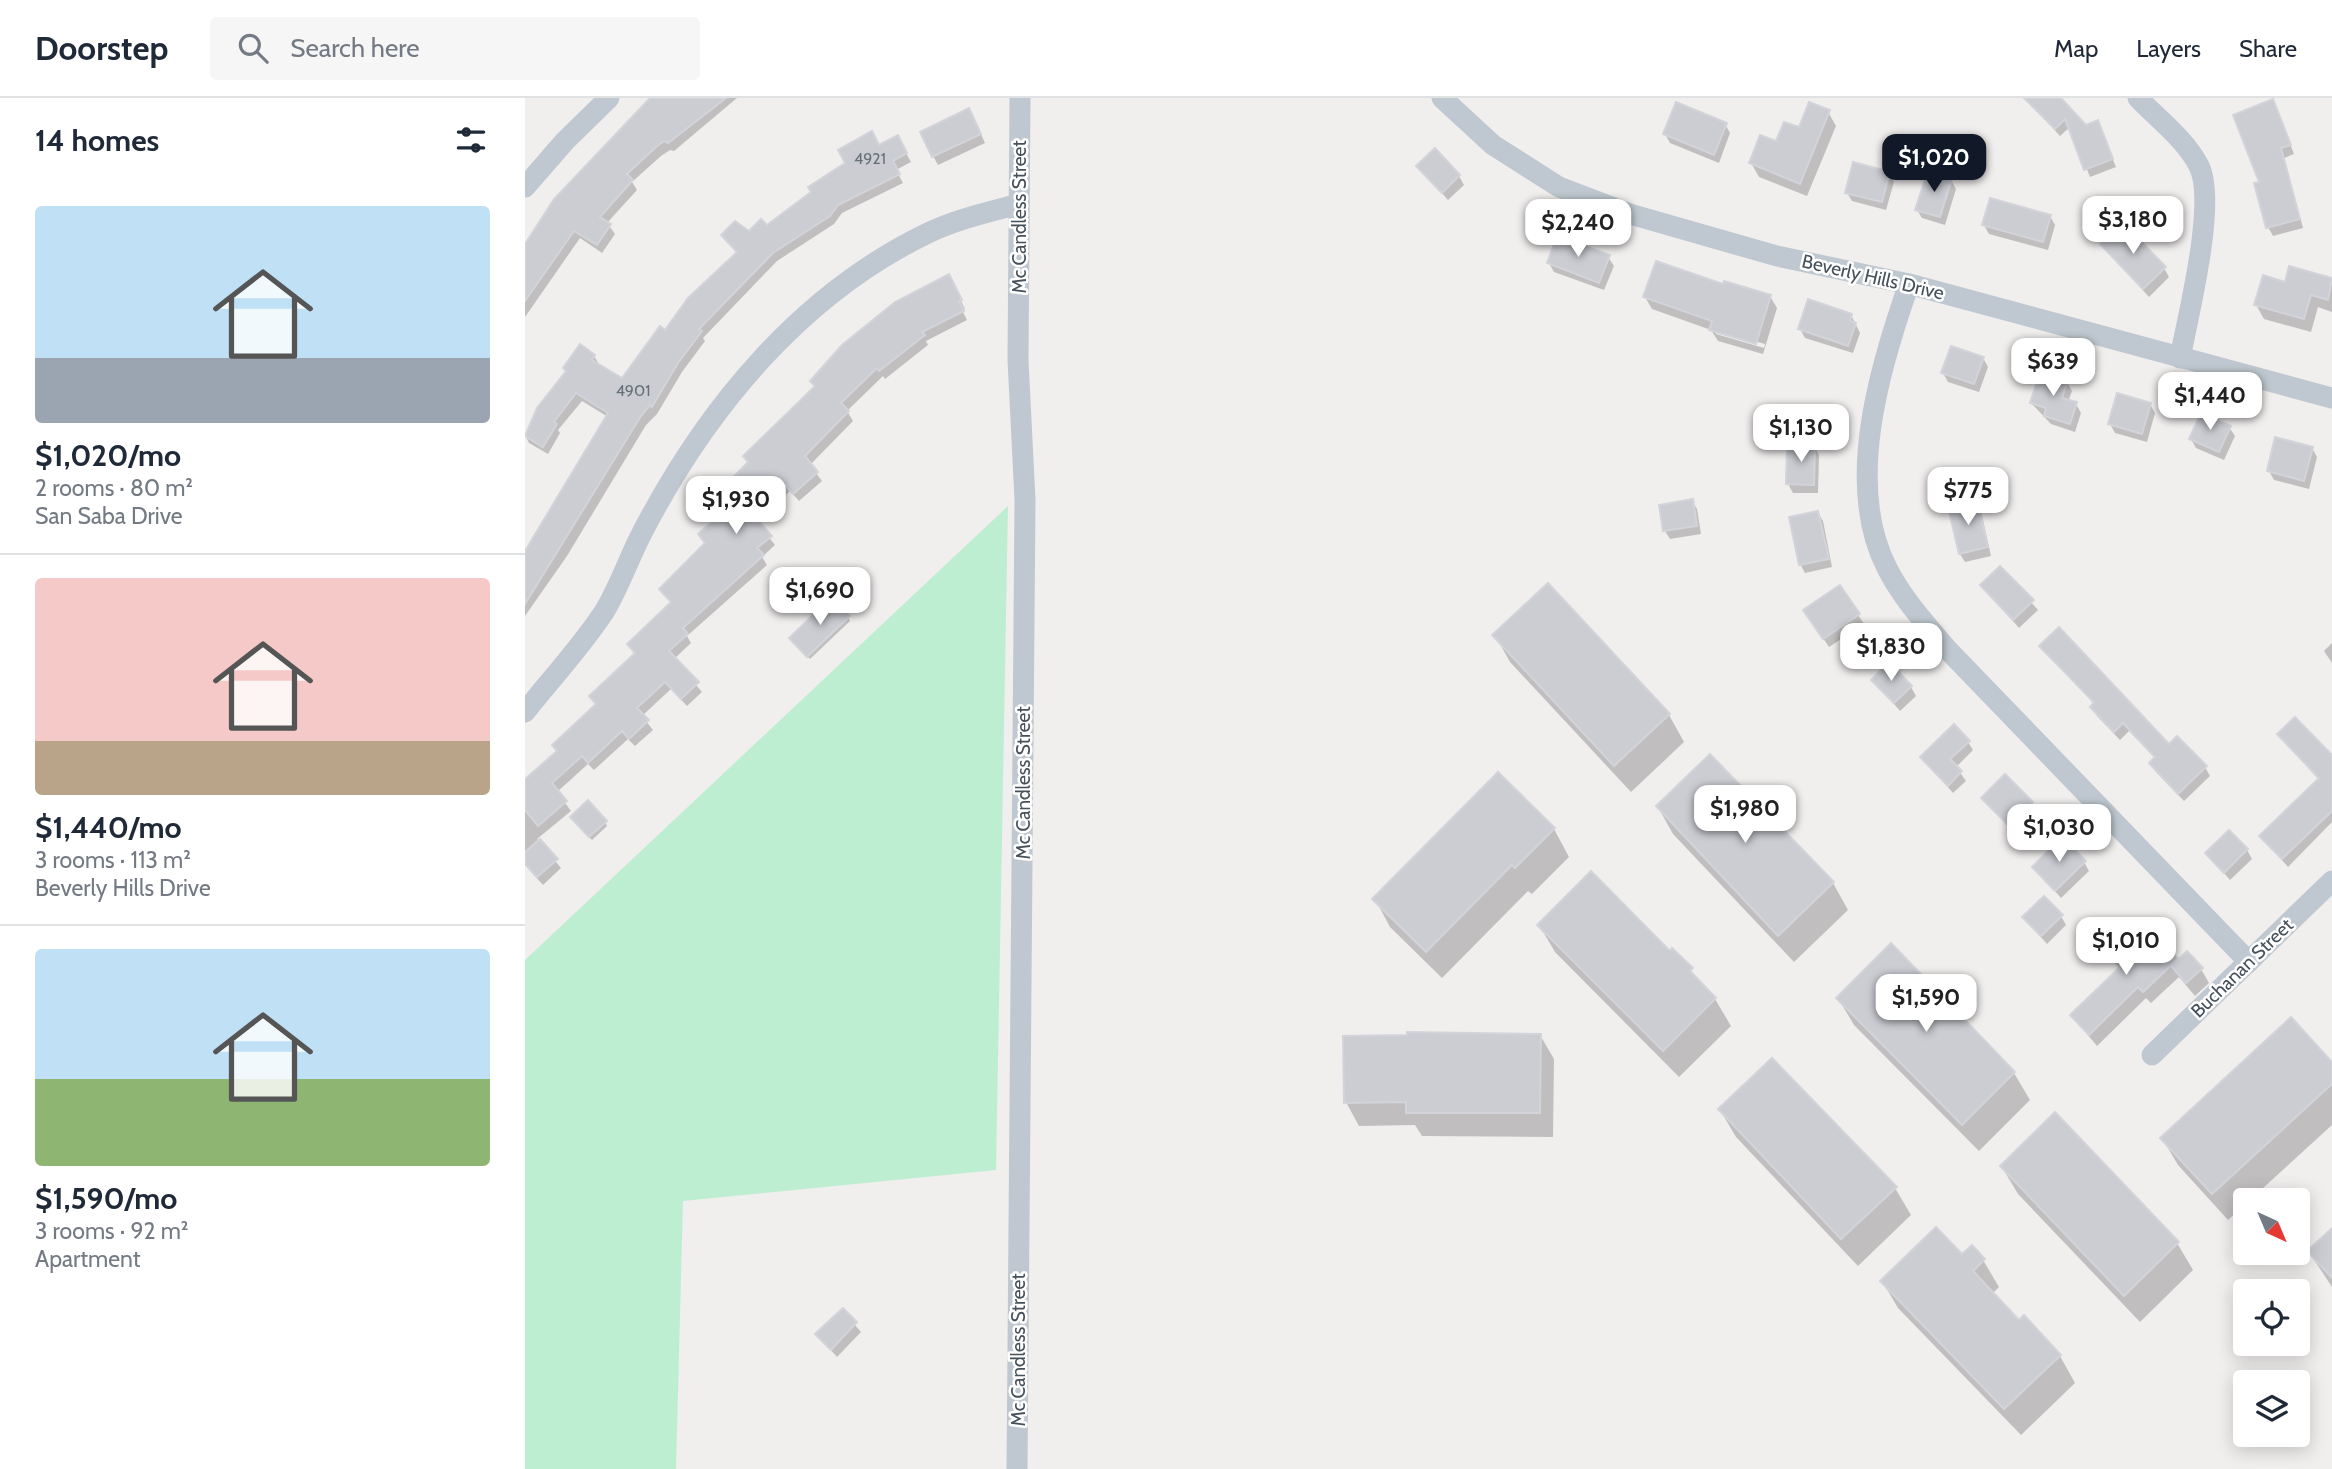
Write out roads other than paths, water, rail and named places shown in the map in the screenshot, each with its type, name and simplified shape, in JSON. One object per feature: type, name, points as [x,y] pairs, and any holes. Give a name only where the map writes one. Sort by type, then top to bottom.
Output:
[{"type":"street","points":[[525,187],[565,141],[609,98]]},
{"type":"street","name":"Mc Candless Street","points":[[1017,1469],[1025,500],[1018,360],[1020,98]]},
{"type":"street","name":"Beverly Hills Drive","points":[[1442,98],[1493,145],[1559,187],[1630,214],[1777,256],[1909,284],[2332,398]]},
{"type":"street","points":[[2138,98],[2184,146],[2199,166],[2206,187],[2199,254],[2180,358]]},
{"type":"street","points":[[525,712],[603,613],[626,571],[642,531],[683,465],[760,359],[800,319],[846,283],[928,233],[1019,204]]},
{"type":"street","points":[[1909,284],[1892,332],[1877,394],[1865,487],[1870,526],[1886,566],[1907,602],[1947,649],[2249,962]]},
{"type":"street","name":"Buchanan Street","points":[[2152,1055],[2332,881]]}]
